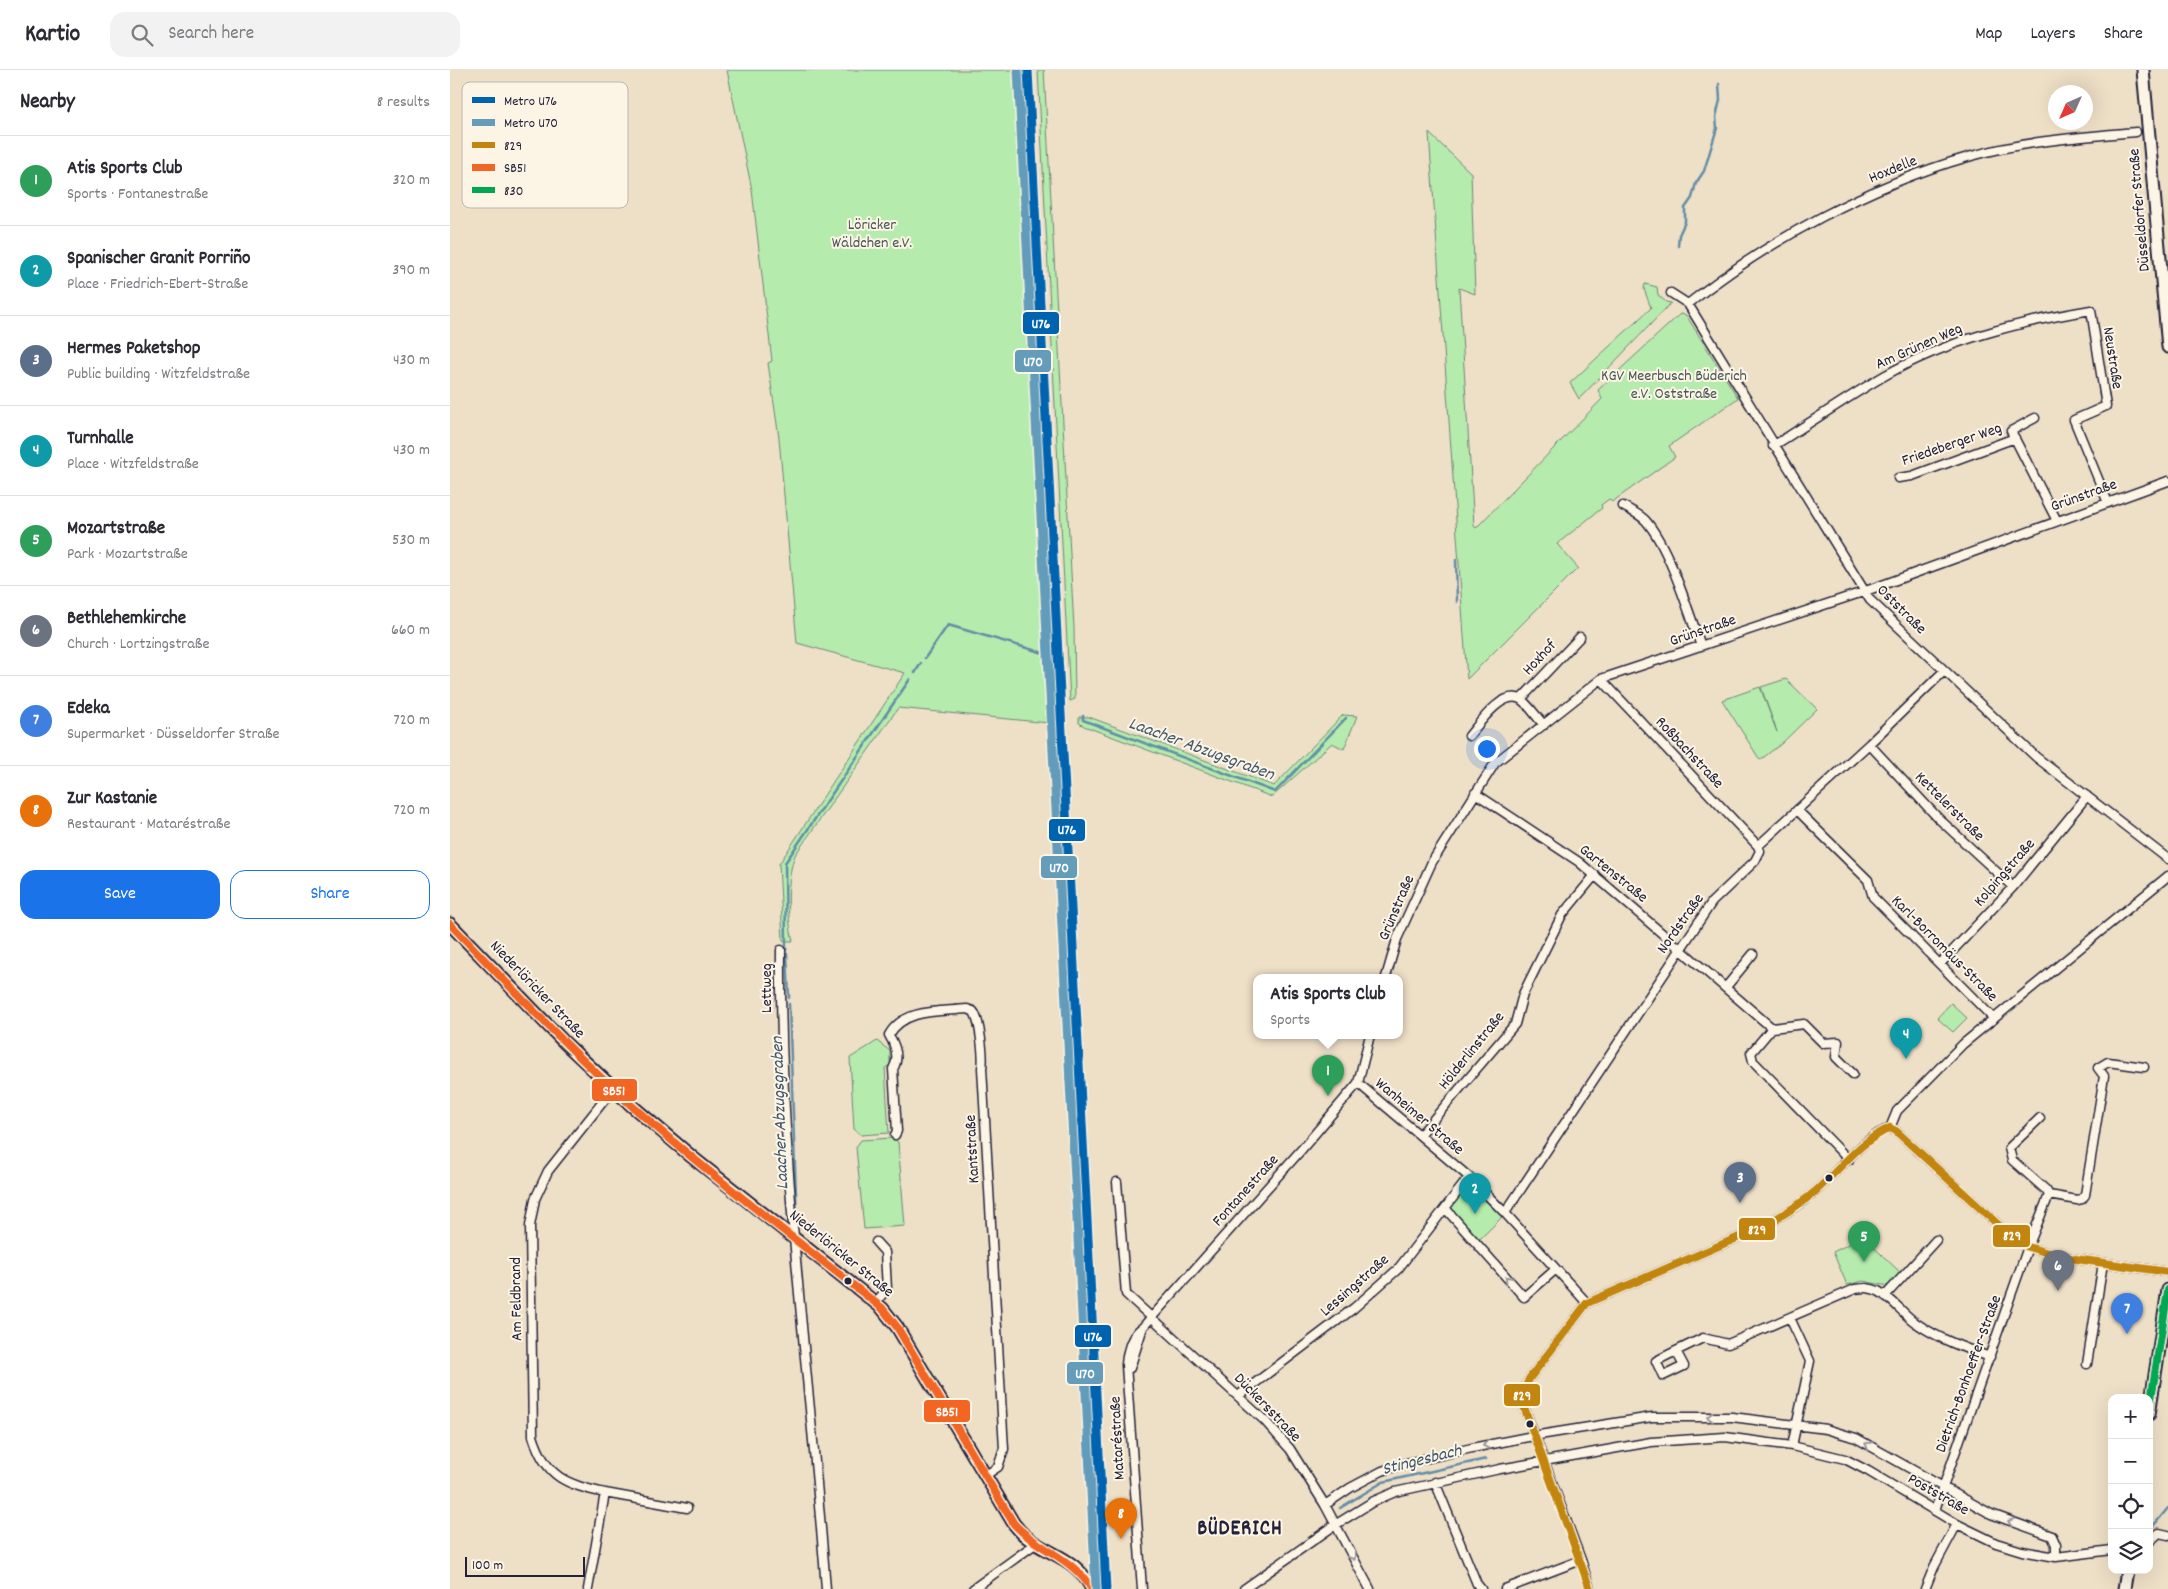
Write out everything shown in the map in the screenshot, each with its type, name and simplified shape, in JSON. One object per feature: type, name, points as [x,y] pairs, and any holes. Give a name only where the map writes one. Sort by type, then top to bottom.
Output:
[{"type":"main road","name":"Düsseldorfer Straße","points":[[2143,70],[2168,347]]},
{"type":"main road","name":"Niederlöricker Straße","points":[[450,924],[565,1043],[613,1089],[685,1151],[876,1302],[896,1327],[1014,1524],[1028,1540],[1073,1564],[1083,1574],[1092,1589]]},
{"type":"main road","points":[[2152,1394],[2168,1290]]},
{"type":"main road","points":[[2124,1589],[2126,1574]]},
{"type":"street","name":"Hoxdelle","points":[[1688,304],[1737,268],[1804,227],[1890,184],[1969,156],[2010,147],[2057,139],[2136,132]]},
{"type":"street","name":"Oststraße","points":[[1671,293],[1688,304],[1863,592],[1875,606],[2036,757],[2168,859]]},
{"type":"street","name":"Am Grünen Weg","points":[[1773,446],[1885,376],[1915,361],[1998,329],[2090,310]]},
{"type":"street","name":"Neustraße","points":[[2090,310],[2106,406],[2074,420],[2108,503]]},
{"type":"street","name":"Friedeberger Weg","points":[[2034,418],[2011,431],[2057,521]]},
{"type":"street","name":"Friedeberger Weg","points":[[1898,478],[1912,476],[2015,438]]},
{"type":"street","name":"Grünstraße","points":[[1387,974],[1397,939],[1432,862],[1495,762],[1601,679],[1863,592],[2168,481]]},
{"type":"street","points":[[1623,506],[1639,514],[1652,529],[1676,578],[1701,646]]},
{"type":"street","name":"Hoxhof","points":[[1521,699],[1580,637]]},
{"type":"street","name":"Nordstraße","points":[[1505,1213],[1712,902],[1755,861],[1760,851],[1758,846],[1869,744],[1944,671]]},
{"type":"street","name":"Roßbachstraße","points":[[1601,679],[1758,846]]},
{"type":"street","name":"Hoxhof","points":[[1469,736],[1498,703],[1510,697],[1521,699],[1544,725]]},
{"type":"street","name":"Kettelerstraße","points":[[1869,744],[1938,818],[2013,887]]},
{"type":"street","name":"Gartenstraße","points":[[1475,793],[1579,862],[1772,1028]]},
{"type":"street","name":"Kolpingstraße","points":[[1940,964],[2013,887],[2087,796]]},
{"type":"street","name":"Karl-Borromäus-Straße","points":[[1797,810],[1868,880],[1873,897],[1994,1019]]},
{"type":"street","name":"Hölderlinstraße","points":[[1420,1135],[1516,1024],[1523,994],[1562,915],[1595,875]]},
{"type":"street","points":[[1590,1589],[1581,1560],[1533,1436],[1522,1396],[1524,1388],[1587,1303],[1760,1228],[1800,1204],[1876,1134],[1890,1128],[1897,1111],[1963,1044],[2168,876]]},
{"type":"street","name":"Lettweg","points":[[781,950],[783,1091],[794,1236],[826,1589]]},
{"type":"street","points":[[1726,987],[1753,954]]},
{"type":"street","name":"Kantstraße","points":[[895,1135],[897,1130],[893,1069],[896,1064],[895,1046],[889,1035],[894,1026],[908,1016],[967,1009],[973,1011],[979,1020],[981,1049],[984,1058],[982,1068],[1004,1449],[998,1467],[986,1476]]},
{"type":"street","points":[[1849,1160],[1753,1061],[1751,1052],[1772,1028],[1804,1024],[1823,1043],[1838,1042],[1836,1057],[1853,1074]]},
{"type":"street","points":[[1358,1083],[1369,1039]]},
{"type":"street","points":[[2040,1118],[2009,1148],[2012,1160],[2046,1190],[2049,1196],[2082,1199],[2085,1195],[2104,1076],[2098,1068],[2108,1062],[2144,1067]]},
{"type":"street","name":"Wanheimer Straße","points":[[1358,1083],[1470,1178],[1505,1213],[1587,1303]]},
{"type":"street","name":"Fontanestraße","points":[[1152,1316],[1296,1156],[1358,1083]]},
{"type":"street","name":"Am Feldbrand","points":[[613,1089],[548,1172],[535,1199],[530,1226],[533,1436],[540,1456],[552,1472],[577,1486],[687,1508]]},
{"type":"street","points":[[1890,1128],[1896,1131],[2004,1231],[2028,1247],[2044,1253],[2168,1272]]},
{"type":"street","name":"Lessingstraße","points":[[1238,1396],[1354,1308],[1398,1269],[1470,1178]]},
{"type":"street","points":[[1117,1182],[1126,1294],[1152,1316]]},
{"type":"street","name":"Dietrich-Bonhoeffer-Straße","points":[[1935,1510],[2028,1247],[2049,1196]]},
{"type":"street","points":[[1445,1208],[1524,1297],[1556,1269]]},
{"type":"street","points":[[1885,1296],[1936,1240]]},
{"type":"street","points":[[876,1242],[885,1252],[887,1286],[886,1291],[876,1302]]},
{"type":"street","points":[[2087,1364],[2103,1262]]},
{"type":"street","points":[[1676,1351],[1703,1338],[1728,1344],[1855,1290],[1867,1287],[1885,1296],[1930,1332],[1950,1343],[1990,1357]]},
{"type":"street","name":"Mataréstraße","points":[[1142,1589],[1127,1353],[1137,1331],[1152,1316]]},
{"type":"street","name":"Dückersstraße","points":[[1152,1316],[1266,1421],[1290,1449],[1325,1505],[1370,1589]]},
{"type":"street","points":[[1790,1318],[1810,1361],[1792,1446]]},
{"type":"street","name":"Poststraße","points":[[1325,1505],[1358,1483],[1406,1462],[1533,1436],[1652,1417],[1732,1416],[1826,1428],[1856,1438],[1991,1514],[2052,1536],[2056,1544],[2056,1556]]},
{"type":"street","name":"Poststraße","points":[[1244,1589],[1336,1525],[1384,1496],[1435,1482],[1543,1460],[1658,1441],[1725,1437],[1792,1446],[1845,1459],[1957,1524],[1996,1543],[2022,1551],[2056,1556],[2108,1550]]},
{"type":"street","points":[[1435,1482],[1477,1584],[1481,1589]]},
{"type":"street","points":[[588,1589],[605,1493]]},
{"type":"street","points":[[1925,1589],[1934,1567],[1957,1524]]},
{"type":"street","points":[[2153,1538],[2159,1533],[2168,1535]]},
{"type":"street","points":[[973,1589],[1035,1544]]},
{"type":"street","points":[[1505,1589],[1581,1560]]},
{"type":"green space","name":"Löricker Wäldchen e.V.","points":[[727,70],[1022,70],[1055,705],[1049,713],[1049,723],[898,708],[795,855],[790,875],[788,898],[793,941],[783,941],[779,864],[905,673],[797,643],[779,438],[768,363],[772,361],[752,190]]},
{"type":"green space","points":[[1038,70],[1044,70],[1074,628],[1075,699],[1070,701]]},
{"type":"green space","name":"KGV Meerbusch Büderich e.V. Oststraße","points":[[1429,133],[1471,173],[1475,294],[1459,288],[1474,526],[1476,528],[1602,399],[1598,390],[1680,314],[1686,315],[1738,398],[1669,446],[1675,457],[1612,502],[1609,499],[1601,505],[1602,508],[1557,544],[1578,568],[1467,679]]},
{"type":"green space","points":[[1645,284],[1657,287],[1658,295],[1666,302],[1671,303],[1579,399],[1570,383],[1651,308],[1644,289]]},
{"type":"green space","points":[[1786,679],[1817,709],[1781,744],[1760,760],[1722,700],[1760,687],[1777,732],[1761,687]]},
{"type":"green space","points":[[1343,715],[1357,716],[1344,749],[1332,743],[1272,797],[1079,723],[1079,717],[1089,717],[1274,786]]},
{"type":"green space","points":[[1951,1003],[1967,1018],[1953,1032],[1937,1018]]},
{"type":"green space","points":[[877,1041],[890,1051],[890,1065],[885,1068],[889,1133],[861,1135],[854,1129],[850,1058]]},
{"type":"green space","points":[[892,1138],[898,1142],[905,1226],[864,1229],[856,1147],[861,1140]]},
{"type":"green space","points":[[1470,1183],[1503,1216],[1478,1241],[1449,1208]]},
{"type":"green space","points":[[1863,1237],[1901,1273],[1888,1286],[1863,1281],[1847,1285],[1833,1252]]},
{"type":"waterway","points":[[1678,246],[1679,235],[1685,222],[1685,208],[1692,198],[1696,183],[1704,171],[1717,128],[1716,117],[1720,100],[1719,84]]},
{"type":"waterway","name":"Laacher Abzugsgraben","points":[[1456,560],[1457,602]]},
{"type":"waterway","name":"Laacher Abzugsgraben","points":[[925,658],[948,625],[1047,654]]},
{"type":"waterway","name":"Laacher Abzugsgraben","points":[[915,673],[921,663]]},
{"type":"waterway","name":"Laacher Abzugsgraben","points":[[786,950],[785,863],[910,679]]},
{"type":"waterway","name":"Laacher Abzugsgraben","points":[[1083,716],[1083,720],[1275,792],[1346,718]]},
{"type":"waterway","name":"Laacher Abzugsgraben","points":[[787,954],[789,998]]},
{"type":"waterway","name":"Laacher Abzugsgraben","points":[[789,1004],[797,1222]]},
{"type":"waterway","name":"Stingesbach","points":[[1340,1508],[1383,1482],[1486,1459]]},
{"type":"waterway","name":"Stingesbach","points":[[2151,1529],[2168,1508]]},
{"type":"metro line","name":"U76","points":[[1028,70],[1106,1589]]},
{"type":"metro line","name":"U70","points":[[1018,71],[1096,1589]]},
{"type":"transit line","name":"SB51","points":[[450,924],[562,1040],[632,1106],[724,1183],[882,1308],[897,1327],[1014,1524],[1034,1541],[1074,1568],[1092,1589]]},
{"type":"transit line","name":"829","points":[[1890,1128],[1896,1131],[2005,1231],[2028,1247],[2062,1257],[2168,1272]]},
{"type":"transit line","name":"829","points":[[1590,1589],[1524,1407],[1522,1396],[1529,1379],[1587,1303],[1775,1220],[1797,1206],[1826,1182],[1869,1140],[1890,1128]]},
{"type":"transit line","name":"830","points":[[2152,1394],[2168,1290]]},
{"type":"place","name":"Turnhalle","points":[[1906,1059]]},
{"type":"place","name":"Atis Sports Club","points":[[1328,1096]]},
{"type":"place","name":"Hermes Paketshop","points":[[1740,1203]]},
{"type":"place","name":"Spanischer Granit Porriño","points":[[1475,1214]]},
{"type":"place","name":"Mozartstraße","points":[[1864,1262]]},
{"type":"place","name":"Bethlehemkirche","points":[[2058,1291]]},
{"type":"place","name":"Edeka","points":[[2127,1334]]},
{"type":"place","name":"Zur Kastanie","points":[[1121,1539]]},
{"type":"district","name":"BÜDERICH","points":[[1240,1530]]}]
